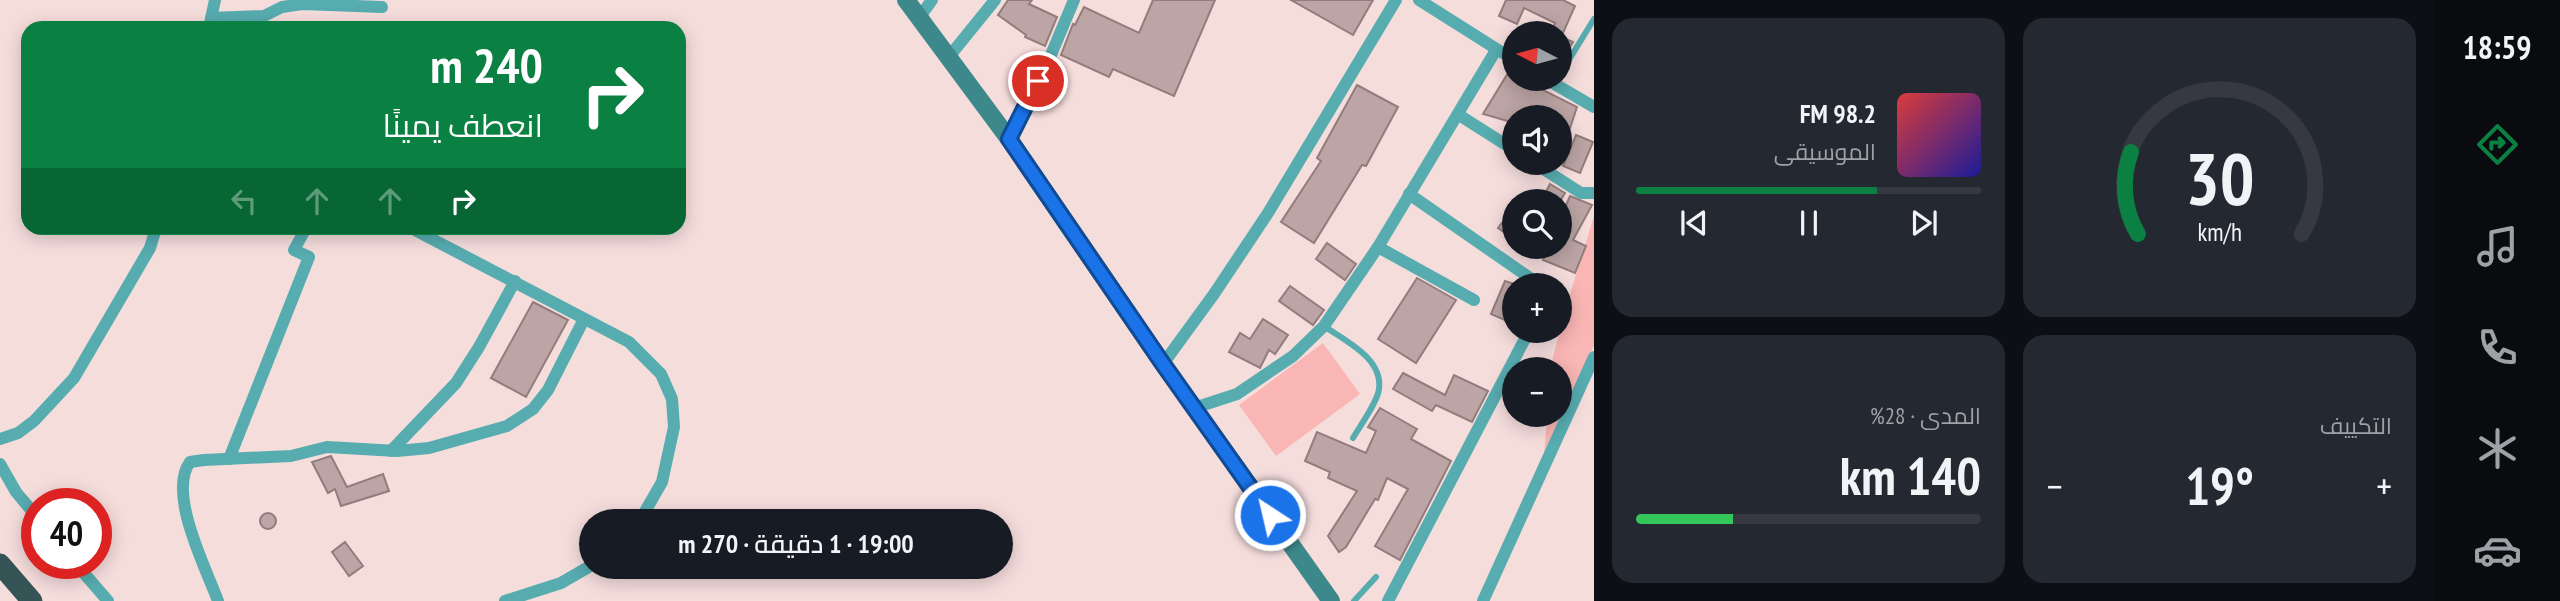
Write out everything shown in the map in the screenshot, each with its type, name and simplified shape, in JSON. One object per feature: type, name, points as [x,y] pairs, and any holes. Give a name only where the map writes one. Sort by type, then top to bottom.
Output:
[{"type":"highway","points":[[0,564],[32,601]]},
{"type":"street","points":[[210,21],[215,0]]},
{"type":"street","points":[[906,0],[1009,139],[1163,364],[1331,601]]},
{"type":"street","points":[[919,18],[932,0]]},
{"type":"street","points":[[948,58],[995,0]]},
{"type":"street","points":[[1009,139],[1048,62],[1074,0]]},
{"type":"street","points":[[1163,364],[1268,213],[1396,0]]},
{"type":"street","points":[[1419,0],[1502,53]]},
{"type":"street","points":[[225,21],[264,16],[282,7],[302,4],[382,7]]},
{"type":"street","points":[[1194,408],[1237,394],[1293,356],[1324,326],[1378,247],[1496,50]]},
{"type":"street","points":[[1571,91],[1594,107]]},
{"type":"street","points":[[1459,115],[1502,142]]},
{"type":"street","points":[[1553,175],[1581,193],[1594,193]]},
{"type":"street","points":[[1409,194],[1523,273]]},
{"type":"street","points":[[0,439],[18,433],[34,421],[74,378],[150,248],[154,235]]},
{"type":"street","points":[[229,458],[309,257],[295,250],[302,235]]},
{"type":"street","points":[[425,235],[629,342],[662,374],[672,399],[674,427],[662,482],[646,509]]},
{"type":"street","points":[[1378,247],[1474,300]]},
{"type":"street","points":[[391,451],[456,383],[515,281]]},
{"type":"street","points":[[218,601],[188,521],[182,481],[190,463],[229,458],[291,456],[327,447],[391,451],[429,448],[507,426],[533,409],[548,390],[584,319]]},
{"type":"street","points":[[1388,601],[1523,343]]},
{"type":"street","points":[[1483,601],[1594,358]]},
{"type":"street","points":[[0,464],[21,498]]},
{"type":"street","points":[[505,601],[561,583],[579,573]]},
{"type":"street","points":[[89,579],[108,601]]},
{"type":"lane","points":[[1572,52],[1594,19]]},
{"type":"lane","points":[[1324,326],[1367,355],[1377,371],[1380,390],[1353,438]]},
{"type":"lane","points":[[1354,601],[1376,577]]},
{"type":"shaded area","points":[[1594,216],[1594,345],[1572,394],[1572,357],[1553,357],[1557,343],[1572,343],[1572,288]]},
{"type":"shaded area","points":[[1323,343],[1360,394],[1276,456],[1239,405]]},
{"type":"shaded area","points":[[1546,427],[1557,427],[1544,457]]},
{"type":"building","points":[[1008,0],[1032,0],[1029,4],[1057,17],[1045,46],[1025,37],[1026,35],[998,15]]},
{"type":"building","points":[[1153,0],[1215,0],[1174,96],[1113,69],[1109,77],[1061,55],[1073,24],[1075,25],[1084,7],[1139,33]]},
{"type":"building","points":[[1291,0],[1373,0],[1353,35]]},
{"type":"building","points":[[1506,0],[1563,0],[1575,6],[1568,21],[1551,21],[1524,8],[1518,21],[1499,16]]},
{"type":"building","points":[[1502,83],[1502,91],[1545,91],[1577,107],[1572,122],[1572,105],[1502,105],[1502,120],[1483,114]]},
{"type":"building","points":[[1357,85],[1398,107],[1366,166],[1362,165],[1314,243],[1281,222],[1321,161],[1317,158]]},
{"type":"building","points":[[1576,135],[1593,142],[1580,173],[1572,170],[1572,145]]},
{"type":"building","points":[[1572,197],[1592,205],[1573,240],[1586,246],[1575,273],[1543,260],[1572,259]]},
{"type":"building","points":[[1327,243],[1356,264],[1345,280],[1316,259]]},
{"type":"building","points":[[1417,278],[1456,300],[1416,363],[1378,339]]},
{"type":"building","points":[[1290,286],[1324,310],[1313,325],[1279,301]]},
{"type":"building","points":[[1502,288],[1502,319],[1491,314]]},
{"type":"building","points":[[533,302],[568,320],[526,397],[491,378]]},
{"type":"building","points":[[1263,319],[1288,335],[1275,354],[1269,350],[1260,368],[1229,352],[1240,333],[1250,339]]},
{"type":"building","points":[[1403,373],[1445,395],[1454,375],[1488,391],[1472,422],[1436,405],[1432,411],[1393,389]]},
{"type":"building","points":[[1380,408],[1417,429],[1411,439],[1451,461],[1400,560],[1375,546],[1408,489],[1387,478],[1378,500],[1375,499],[1346,547],[1339,552],[1328,536],[1357,491],[1328,478],[1330,472],[1305,461],[1317,432],[1366,453],[1376,431],[1368,427]]},
{"type":"building","points":[[331,456],[347,487],[383,474],[389,491],[341,506],[335,489],[328,493],[312,462]]},
{"type":"building","points":[[268,513],[276,521],[268,529],[260,521]]},
{"type":"building","points":[[345,542],[363,566],[349,576],[332,552]]},
{"type":"route","points":[[1038,81],[1009,139],[1270,515]]}]
